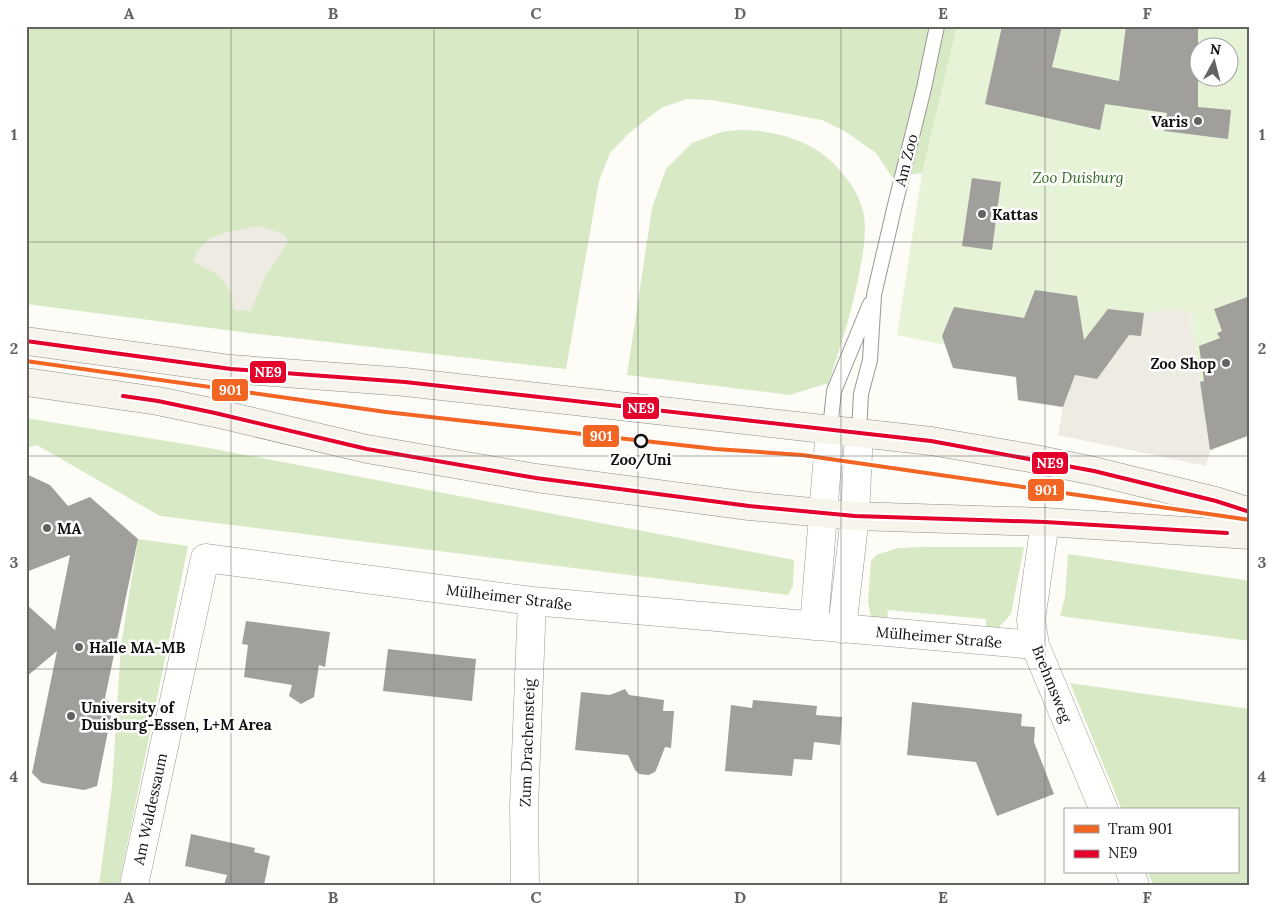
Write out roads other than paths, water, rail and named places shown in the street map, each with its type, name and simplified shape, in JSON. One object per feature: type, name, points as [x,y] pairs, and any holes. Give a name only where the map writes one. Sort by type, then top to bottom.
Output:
[{"type":"main road","points":[[26,341],[231,369],[405,382],[697,416],[931,440],[1030,458],[1141,482],[1216,501],[1250,512]]},
{"type":"main road","points":[[26,382],[158,401],[367,450],[536,478],[749,506],[855,516],[1045,522],[1250,535]]},
{"type":"street","points":[[814,626],[830,429]]},
{"type":"street","points":[[842,628],[855,516],[859,432]]},
{"type":"street","name":"Brehmsweg","points":[[1045,522],[1031,620],[1035,645],[1103,808]]},
{"type":"street","name":"Mülheimer Straße","points":[[205,558],[532,601],[1035,645]]},
{"type":"street","name":"Am Waldessaum","points":[[134,885],[205,558]]},
{"type":"street","name":"Zum Drachensteig","points":[[525,885],[524,806],[532,601]]},
{"type":"lane","name":"Am Zoo","points":[[859,432],[861,394],[870,360],[874,295],[937,26]]},
{"type":"lane","name":"Am Zoo","points":[[830,429],[834,391],[874,295]]},
{"type":"tram line","name":"901","points":[[26,361],[386,412],[716,449],[802,455],[1250,520]]},
{"type":"place","name":"Varis","points":[[1198,121]]},
{"type":"place","name":"Kattas","points":[[982,214]]},
{"type":"place","name":"Zoo Shop","points":[[1226,363]]},
{"type":"place","name":"Zoo/Uni","points":[[641,441]]},
{"type":"place","name":"MA","points":[[47,528]]},
{"type":"place","name":"Halle MA-MB","points":[[79,647]]},
{"type":"place","name":"University of Duisburg-Essen, L+M Area","points":[[71,716]]},
{"type":"park label","name":"Zoo Duisburg","points":[[1078,177]]}]
